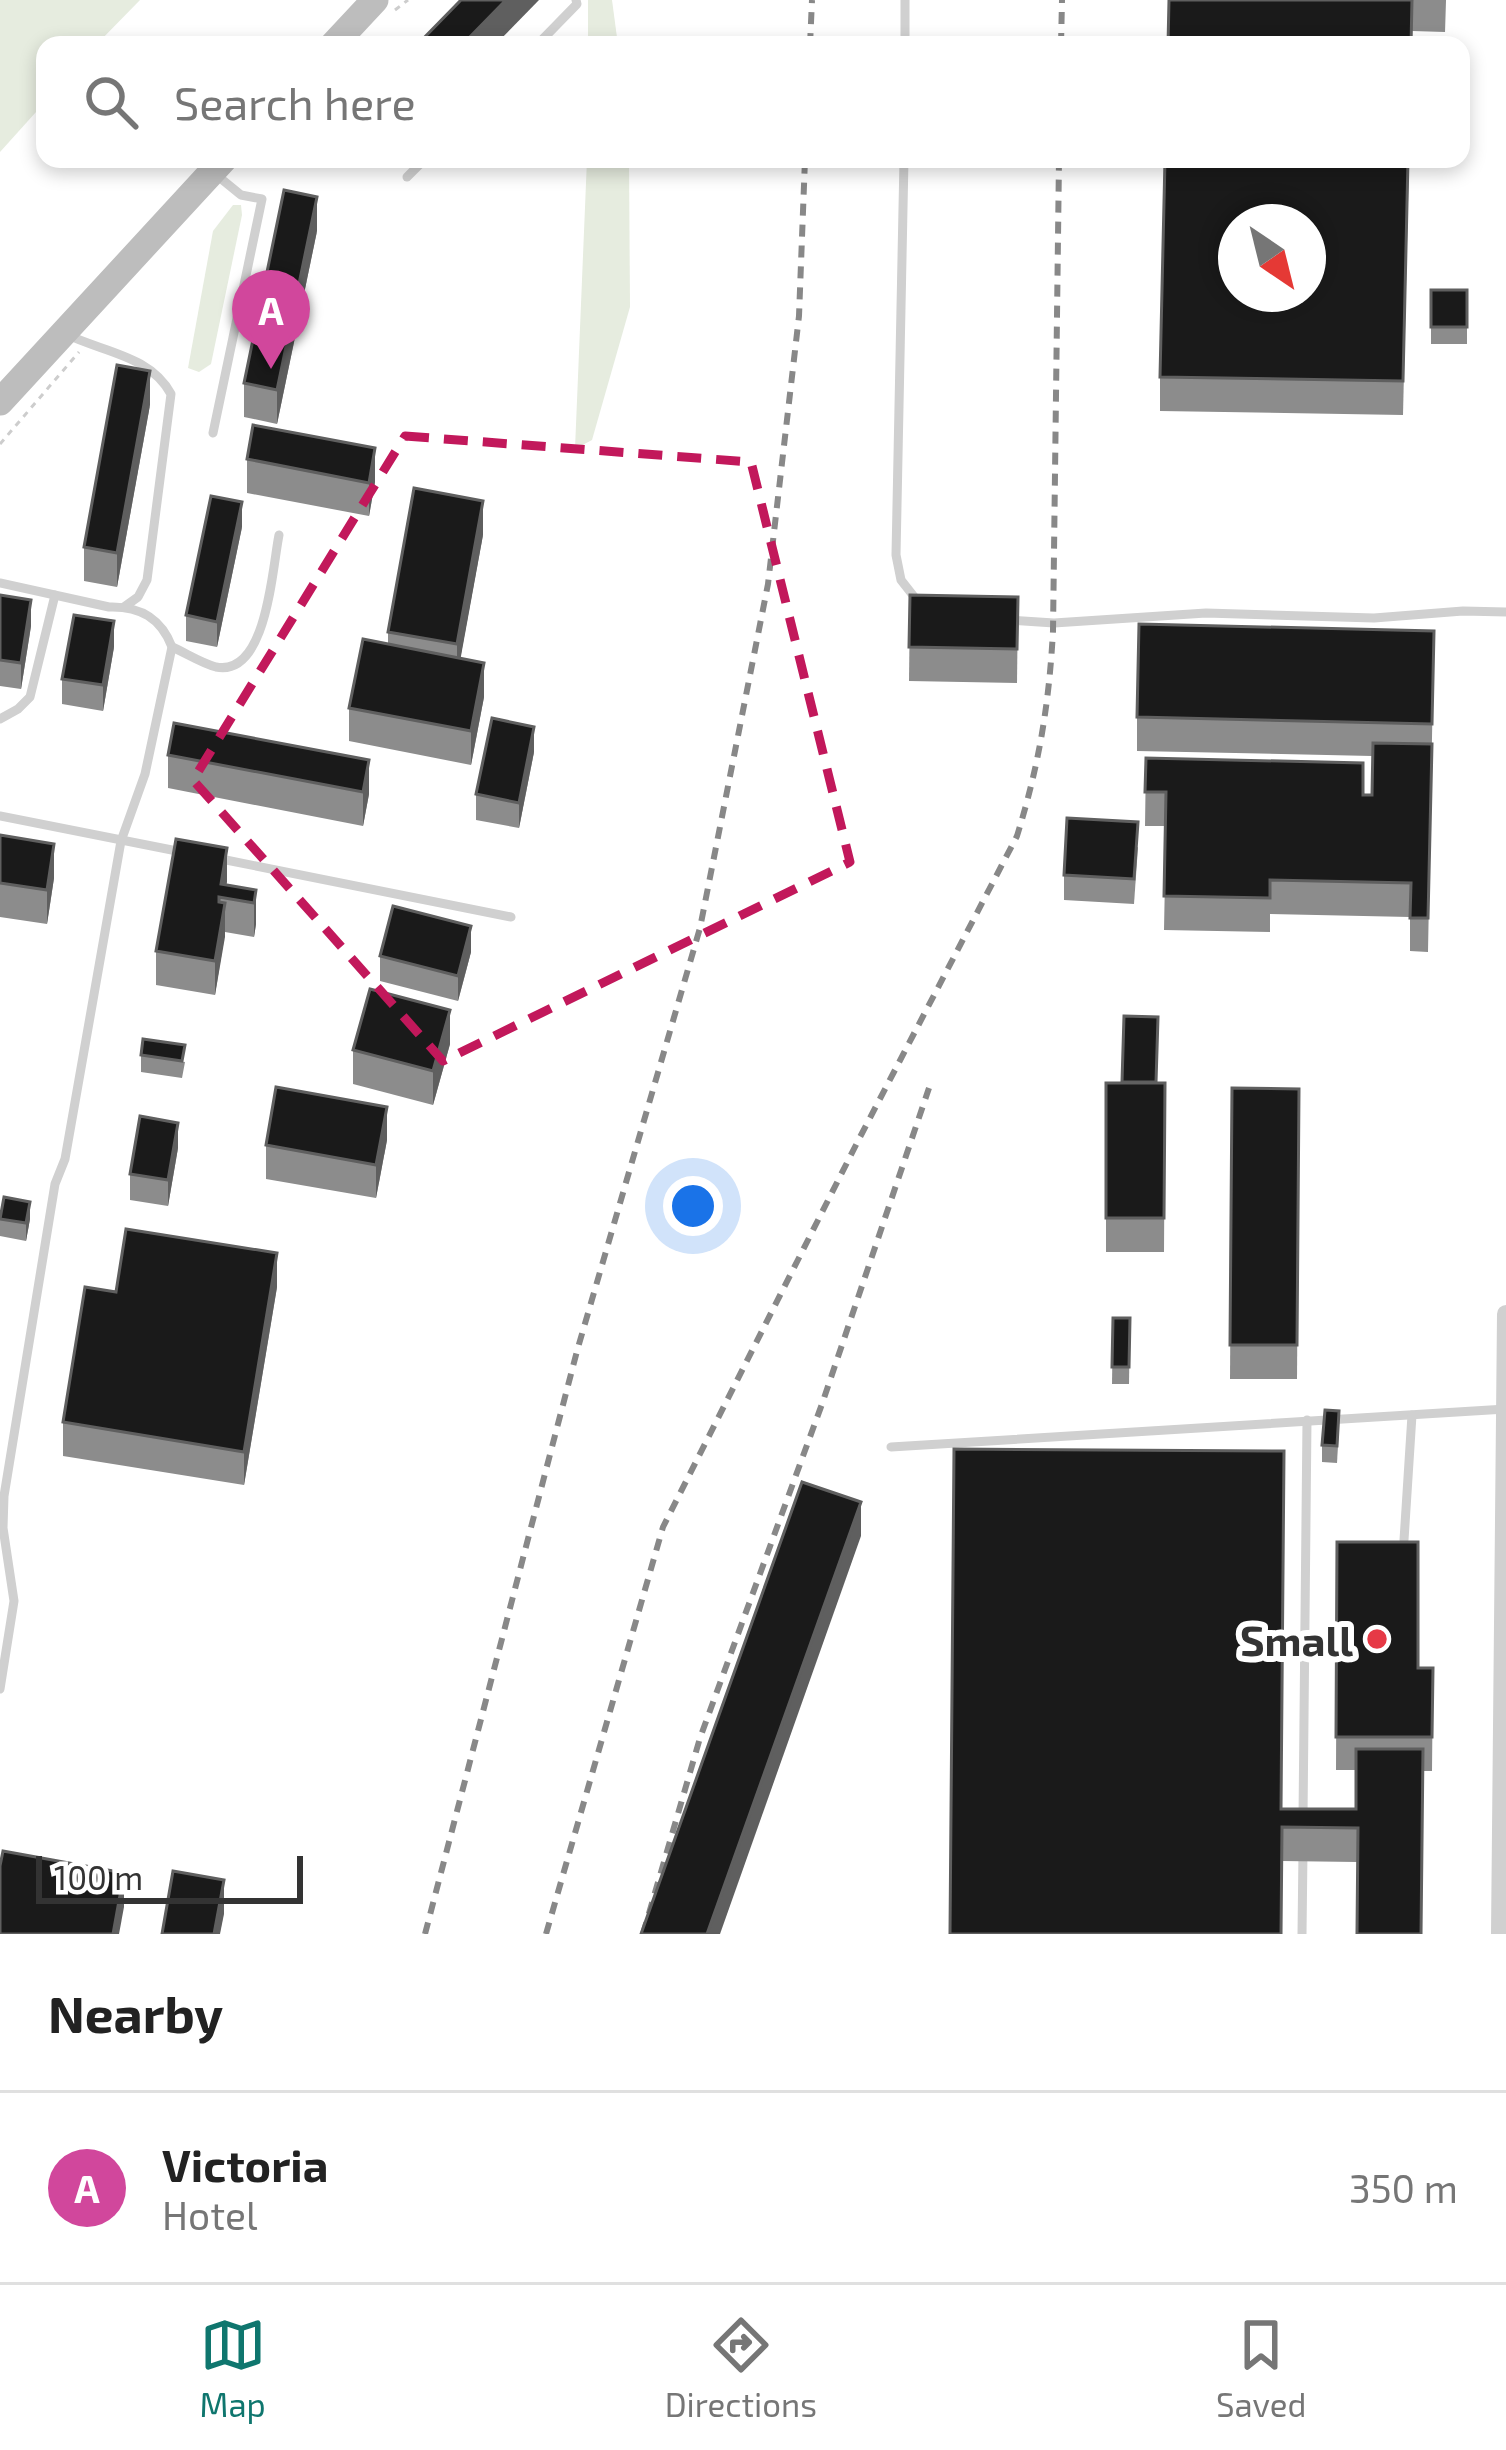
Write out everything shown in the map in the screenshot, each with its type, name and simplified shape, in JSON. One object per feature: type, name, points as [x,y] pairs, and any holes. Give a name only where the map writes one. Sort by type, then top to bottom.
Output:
[{"type":"main road","points":[[341,36],[375,0]]},
{"type":"main road","points":[[0,401],[215,168]]},
{"type":"street","points":[[1500,1934],[1506,1314]]},
{"type":"lane","points":[[545,36],[576,0]]},
{"type":"lane","points":[[905,0],[905,36]]},
{"type":"lane","points":[[213,433],[262,199],[241,195],[220,168]]},
{"type":"lane","points":[[406,177],[415,168]]},
{"type":"lane","points":[[904,168],[896,555],[902,580],[926,607]]},
{"type":"lane","points":[[64,333],[141,363],[154,371],[171,394],[147,580],[138,598],[124,607]]},
{"type":"lane","points":[[172,646],[219,668],[237,664],[251,652],[261,632],[279,535]]},
{"type":"lane","points":[[0,583],[124,607],[155,618],[166,629],[172,646],[145,774],[122,841],[65,1159],[55,1184],[4,1496],[2,1528],[14,1601],[0,1689]]},
{"type":"lane","points":[[0,719],[19,710],[29,697],[55,595]]},
{"type":"lane","points":[[986,618],[1054,623],[1206,613],[1374,618],[1506,612]]},
{"type":"lane","points":[[0,816],[187,853]]},
{"type":"lane","points":[[209,857],[511,917]]},
{"type":"lane","points":[[891,1447],[1505,1409]]},
{"type":"lane","points":[[1404,1540],[1412,1415]]},
{"type":"lane","points":[[1302,1934],[1307,1420]]},
{"type":"highlighted area","points":[[405,436],[751,462],[850,862],[443,1061],[193,780]]},
{"type":"shaded area","points":[[0,0],[140,0],[105,36],[36,36],[36,112],[0,152]]},
{"type":"shaded area","points":[[588,0],[612,0],[617,36],[588,36]]},
{"type":"shaded area","points":[[587,168],[629,168],[630,307],[592,440],[575,449]]},
{"type":"shaded area","points":[[233,205],[241,205],[242,215],[211,364],[199,372],[188,368],[213,231]]},
{"type":"building","points":[[461,0],[506,0],[471,36],[426,36]]},
{"type":"building","points":[[1169,0],[1412,0],[1411,36],[1168,36]]},
{"type":"building","points":[[1165,168],[1408,168],[1403,381],[1160,377]]},
{"type":"building","points":[[284,190],[317,197],[277,390],[244,383]]},
{"type":"building","points":[[1431,290],[1467,290],[1467,327],[1431,327]]},
{"type":"building","points":[[117,365],[150,371],[117,553],[84,547]]},
{"type":"building","points":[[253,425],[375,448],[369,483],[247,459]]},
{"type":"building","points":[[414,488],[483,501],[457,644],[388,632]]},
{"type":"building","points":[[211,496],[242,502],[217,622],[186,615]]},
{"type":"building","points":[[0,595],[31,600],[21,663],[0,660]]},
{"type":"building","points":[[910,595],[1018,597],[1017,649],[909,647]]},
{"type":"building","points":[[74,615],[114,621],[103,685],[62,679]]},
{"type":"building","points":[[1139,624],[1434,631],[1432,724],[1137,717]]},
{"type":"building","points":[[363,639],[484,663],[471,731],[349,708]]},
{"type":"building","points":[[492,718],[534,727],[519,803],[476,794]]},
{"type":"building","points":[[174,723],[369,760],[363,792],[168,755]]},
{"type":"building","points":[[1373,743],[1432,744],[1428,918],[1410,918],[1411,883],[1270,880],[1270,898],[1164,896],[1166,792],[1145,792],[1146,758],[1363,763],[1363,795],[1372,795]]},
{"type":"building","points":[[1067,818],[1138,822],[1134,879],[1064,875]]},
{"type":"building","points":[[0,835],[54,844],[47,890],[0,883]]},
{"type":"building","points":[[176,839],[227,848],[221,884],[256,890],[254,903],[219,897],[225,903],[215,961],[156,951]]},
{"type":"building","points":[[393,906],[471,926],[458,976],[380,956]]},
{"type":"building","points":[[370,989],[450,1010],[433,1071],[353,1050]]},
{"type":"building","points":[[1124,1016],[1158,1017],[1156,1082],[1122,1082]]},
{"type":"building","points":[[143,1039],[185,1045],[182,1061],[141,1055]]},
{"type":"building","points":[[1106,1083],[1165,1083],[1164,1218],[1106,1218]]},
{"type":"building","points":[[276,1087],[387,1107],[376,1165],[266,1145]]},
{"type":"building","points":[[1232,1088],[1299,1089],[1297,1345],[1230,1345]]},
{"type":"building","points":[[140,1116],[178,1123],[168,1180],[130,1174]]},
{"type":"building","points":[[4,1197],[30,1202],[26,1223],[0,1219]]},
{"type":"building","points":[[126,1229],[277,1253],[244,1452],[63,1422],[85,1287],[116,1292]]},
{"type":"building","points":[[1113,1318],[1130,1318],[1129,1367],[1112,1367]]},
{"type":"building","points":[[1325,1410],[1339,1411],[1337,1446],[1322,1445]]},
{"type":"building","points":[[954,1449],[1284,1451],[1281,1809],[1356,1809],[1356,1749],[1423,1749],[1421,1934],[1357,1934],[1358,1828],[1282,1827],[1281,1934],[950,1934]]},
{"type":"building","points":[[802,1482],[861,1502],[707,1934],[641,1934]]},
{"type":"building","name":"Small","points":[[1337,1542],[1418,1542],[1418,1668],[1433,1668],[1432,1737],[1336,1737]]},
{"type":"building","points":[[3,1851],[124,1873],[113,1934],[0,1934]]},
{"type":"building","points":[[173,1871],[224,1880],[214,1934],[162,1934]]},
{"type":"railway","points":[[810,36],[812,0]]},
{"type":"railway","points":[[1061,36],[1062,0]]},
{"type":"railway","points":[[425,1934],[577,1351],[700,928],[768,584],[799,316],[805,168]]},
{"type":"railway","points":[[546,1934],[663,1527],[1017,836],[1025,810],[1042,735],[1053,631],[1059,168]]},
{"type":"railway","points":[[643,1934],[700,1738],[822,1404],[929,1088]]},
{"type":"place","name":"Victoria","points":[[271,369]]},
{"type":"place","name":"Small","points":[[1377,1639]]}]
